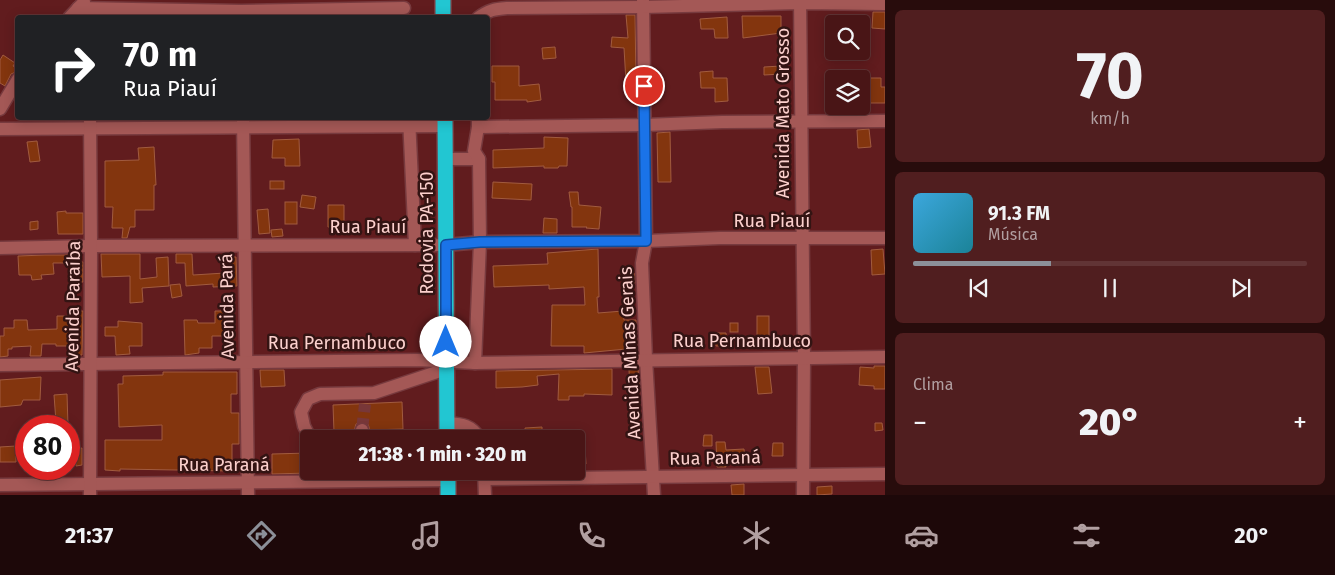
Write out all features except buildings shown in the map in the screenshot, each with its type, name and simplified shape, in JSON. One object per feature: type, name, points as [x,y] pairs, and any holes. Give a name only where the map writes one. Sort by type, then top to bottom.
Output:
[{"type":"highway","points":[[443,0],[444,15]]},
{"type":"highway","name":"Rodovia PA-150","points":[[445,122],[447,430]]},
{"type":"street","points":[[482,15],[493,9],[507,8],[643,4],[800,2],[885,4]]},
{"type":"street","name":"Avenida Mato Grosso","points":[[800,2],[804,358],[803,495]]},
{"type":"street","name":"Avenida Minas Gerais","points":[[643,4],[646,241],[642,263],[654,495]]},
{"type":"street","points":[[84,9],[405,8]]},
{"type":"street","points":[[0,109],[15,84]]},
{"type":"street","points":[[475,363],[480,242],[479,159],[474,151],[478,122],[645,124],[885,121]]},
{"type":"street","points":[[409,122],[415,245]]},
{"type":"street","points":[[0,129],[90,123],[445,122]]},
{"type":"street","name":"Avenida Paraíba","points":[[90,123],[90,489]]},
{"type":"street","name":"Avenida Pará","points":[[243,123],[247,489]]},
{"type":"street","points":[[445,159],[479,159]]},
{"type":"street","name":"Rua Piauí","points":[[0,248],[446,245],[480,242],[646,241],[720,238],[885,238]]},
{"type":"street","name":"Rua Pernambuco","points":[[0,365],[418,360],[446,365],[646,359],[885,357]]},
{"type":"street","points":[[306,430],[301,412],[308,399],[320,394],[374,393],[446,365]]},
{"type":"street","points":[[365,404],[374,393]]},
{"type":"street","points":[[450,430],[467,425],[473,430]]},
{"type":"street","name":"Rua Paraná","points":[[585,476],[885,474]]},
{"type":"street","points":[[485,480],[485,495]]},
{"type":"street","name":"Rua Paraná","points":[[0,485],[90,489],[247,489],[448,482]]},
{"type":"tunnel","points":[[362,430],[365,404]]},
{"type":"route","points":[[446,342],[446,245],[480,242],[646,241],[644,86]]}]
